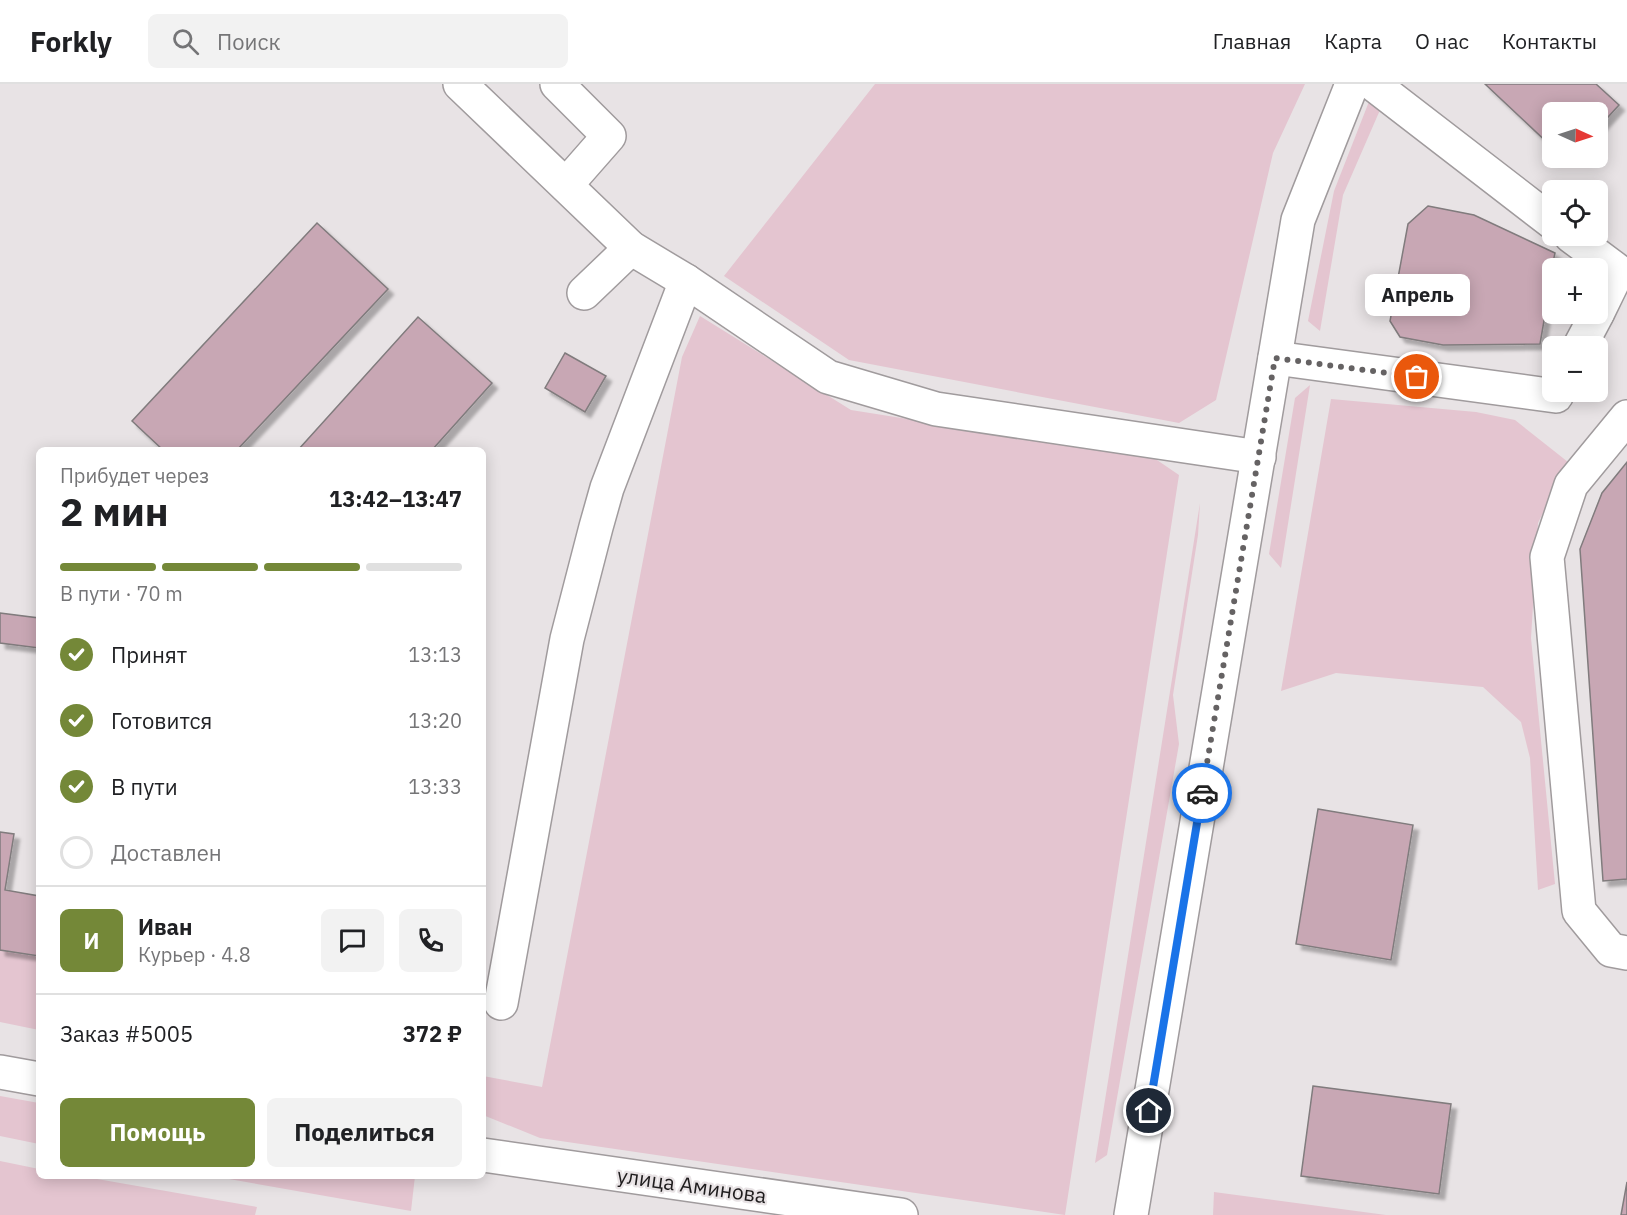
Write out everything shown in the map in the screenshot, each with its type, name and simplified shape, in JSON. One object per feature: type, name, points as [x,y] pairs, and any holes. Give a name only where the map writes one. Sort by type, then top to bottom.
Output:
[{"type":"street","points":[[460,84],[631,248],[686,281],[828,377],[936,409],[1259,458]]},
{"type":"street","points":[[557,84],[609,136],[566,185]]},
{"type":"street","points":[[1131,1215],[1298,220],[1352,84]]},
{"type":"street","points":[[1373,84],[1542,214]]},
{"type":"street","points":[[1585,246],[1622,273],[1608,295]]},
{"type":"street","points":[[584,293],[631,248]]},
{"type":"street","points":[[501,1003],[567,639],[607,488],[686,281]]},
{"type":"street","points":[[1275,358],[1542,394]]},
{"type":"street","points":[[1627,417],[1571,485],[1547,557],[1579,911],[1611,950],[1627,953]]},
{"type":"street","points":[[0,1072],[36,1078]]},
{"type":"street","name":"улица Аминова","points":[[486,1155],[901,1215]]},
{"type":"shaded area","points":[[875,84],[1305,84],[1273,153],[1216,400],[1179,423],[849,360],[724,276]]},
{"type":"shaded area","points":[[1370,99],[1380,110],[1343,195],[1320,331],[1308,321],[1334,191]]},
{"type":"shaded area","points":[[700,316],[851,410],[1154,458],[1179,475],[1065,1215],[540,1138],[486,1116],[486,1077],[542,1087],[682,357]]},
{"type":"shaded area","points":[[1310,385],[1281,568],[1269,554],[1295,398]]},
{"type":"shaded area","points":[[1331,399],[1476,412],[1515,420],[1568,462],[1538,523],[1531,638],[1555,884],[1538,890],[1530,758],[1521,722],[1483,687],[1336,673],[1281,691]]},
{"type":"shaded area","points":[[1200,503],[1198,535],[1173,695],[1179,744],[1107,1155],[1095,1163]]},
{"type":"shaded area","points":[[0,950],[36,956],[36,1029],[0,1022]]},
{"type":"shaded area","points":[[0,1096],[36,1102],[36,1143],[0,1136]]},
{"type":"shaded area","points":[[0,1161],[36,1168],[36,1179],[97,1179],[257,1207],[255,1215],[0,1215]]},
{"type":"shaded area","points":[[229,1179],[415,1179],[411,1211]]},
{"type":"shaded area","points":[[1214,1192],[1386,1215],[1213,1215]]},
{"type":"building","points":[[1485,84],[1596,84],[1619,105],[1608,117],[1608,102],[1542,102],[1542,138]]},
{"type":"building","points":[[1428,206],[1474,215],[1555,253],[1554,258],[1542,258],[1543,324],[1540,344],[1443,345],[1400,337],[1390,321],[1408,224]]},
{"type":"building","points":[[317,223],[388,289],[240,447],[160,447],[132,421]]},
{"type":"building","points":[[418,317],[492,383],[435,447],[301,447]]},
{"type":"building","points":[[565,353],[606,376],[585,412],[545,388]]},
{"type":"building","points":[[1627,462],[1627,879],[1603,881],[1580,549],[1602,493]]},
{"type":"building","points":[[0,613],[36,618],[36,648],[0,643]]},
{"type":"building","points":[[1318,809],[1413,825],[1391,960],[1296,944]]},
{"type":"building","points":[[0,832],[14,834],[5,890],[36,895],[36,956],[0,950]]},
{"type":"building","points":[[1313,1086],[1451,1104],[1439,1194],[1301,1176]]},
{"type":"building","points":[[1627,1182],[1627,1215],[1621,1215]]},
{"type":"way so far","points":[[1202,793],[1275,358],[1417,377]]},
{"type":"place","name":"Апрель","points":[[1417,377]]},
{"type":"route","points":[[1149,1111],[1202,793]]}]
